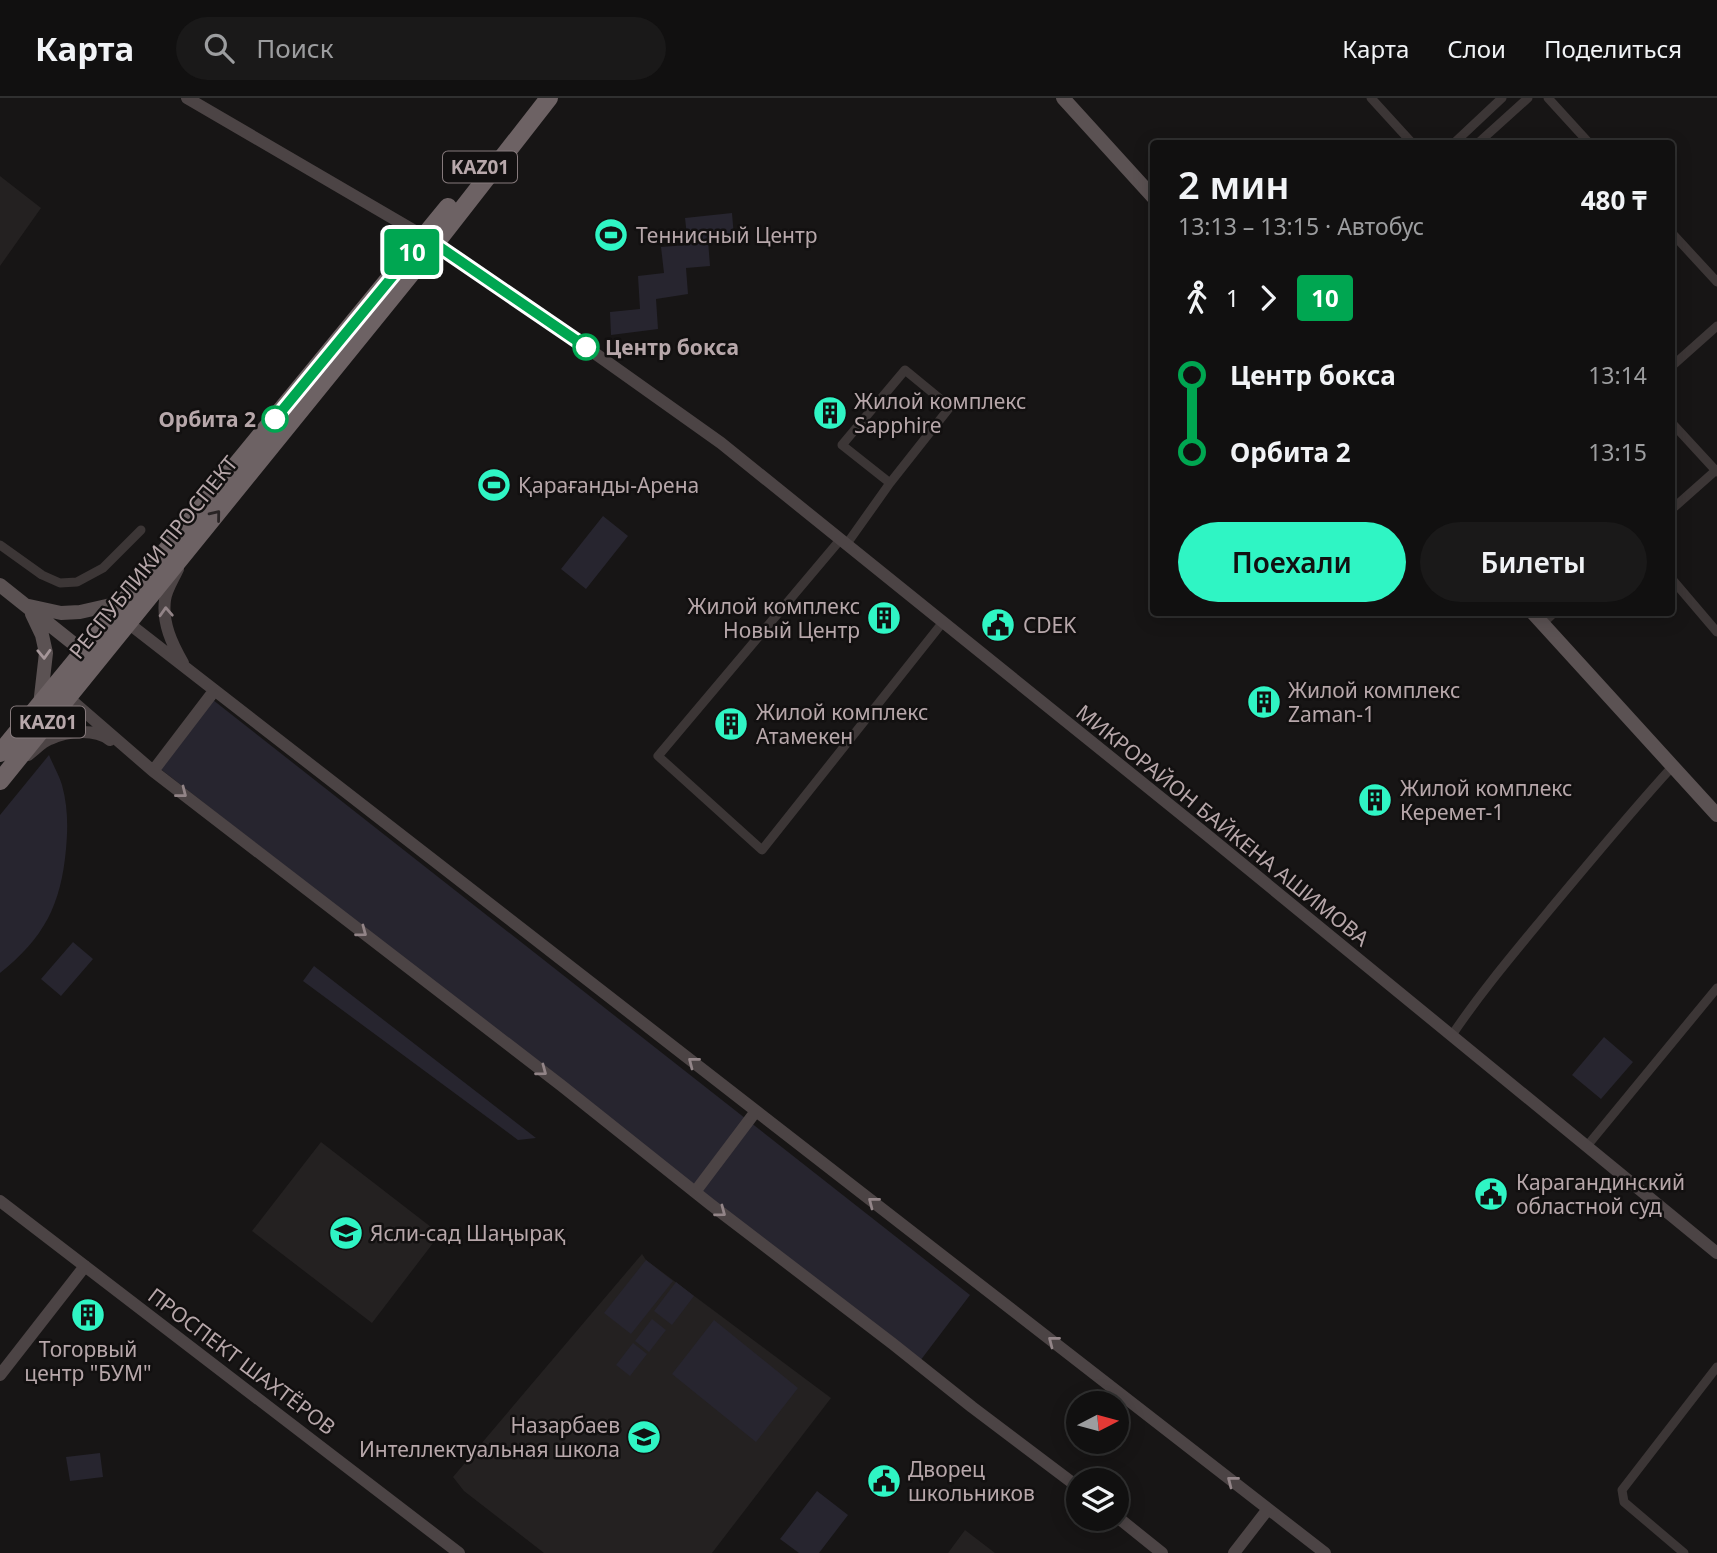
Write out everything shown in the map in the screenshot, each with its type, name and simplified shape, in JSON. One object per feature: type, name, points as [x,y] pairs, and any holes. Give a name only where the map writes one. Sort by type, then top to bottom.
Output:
[{"type":"highway","name":"РЕСПУБЛИКИ ПРОСПЕКТ","points":[[122,613],[185,553],[430,241],[536,98]]},
{"type":"highway","name":"РЕСПУБЛИКИ ПРОСПЕКТ","points":[[3,777],[61,692],[122,613],[549,98]]},
{"type":"highway","name":"РЕСПУБЛИКИ ПРОСПЕКТ","points":[[0,753],[40,705],[61,692]]},
{"type":"main road","name":"МИКРОРАЙОН БАЙКЕНА АШИМОВА","points":[[187,98],[430,241],[703,430],[1452,1035],[1717,1253]]},
{"type":"main road","points":[[1063,98],[1150,194]]},
{"type":"main road","points":[[185,553],[165,599],[167,628],[187,669]]},
{"type":"main road","points":[[0,585],[89,657]]},
{"type":"main road","points":[[28,606],[61,613],[122,613],[215,691],[1325,1553]]},
{"type":"main road","points":[[28,606],[43,635],[46,653],[40,705]]},
{"type":"main road","points":[[1535,616],[1717,815]]},
{"type":"main road","points":[[149,767],[215,691]]},
{"type":"main road","points":[[61,692],[149,767]]},
{"type":"main road","points":[[3,777],[48,739],[87,732],[106,736],[1066,1478]]},
{"type":"main road","points":[[695,1192],[756,1111]]},
{"type":"main road","name":"ПРОСПЕКТ ШАХТЁРОВ","points":[[0,1201],[459,1553]]},
{"type":"main road","points":[[0,1375],[85,1266]]},
{"type":"main road","points":[[1234,1553],[1268,1509]]},
{"type":"main road","points":[[1129,1526],[1162,1553]]},
{"type":"street","points":[[1371,98],[1409,140]]},
{"type":"street","points":[[1457,140],[1502,98]]},
{"type":"street","points":[[1481,140],[1528,98]]},
{"type":"street","points":[[1548,98],[1586,140]]},
{"type":"street","points":[[1675,236],[1717,282]]},
{"type":"street","points":[[1675,363],[1717,326]]},
{"type":"street","points":[[890,483],[842,445],[905,370],[950,407],[890,483],[843,542],[658,756],[762,850],[943,622]]},
{"type":"street","points":[[1675,426],[1716,471],[1675,507]]},
{"type":"street","points":[[0,545],[42,575],[60,583],[77,582],[103,568],[141,530]]},
{"type":"street","points":[[1675,583],[1717,632]]},
{"type":"street","points":[[1542,624],[1551,616]]},
{"type":"street","points":[[1452,1035],[1529,934],[1672,767]]},
{"type":"street","points":[[1587,1146],[1717,988]]},
{"type":"street","points":[[1684,1553],[1624,1502],[1622,1490],[1717,1367]]},
{"type":"shaded area","points":[[0,176],[41,208],[0,266]]},
{"type":"shaded area","points":[[732,213],[734,237],[708,240],[710,266],[686,268],[688,294],[656,299],[658,329],[611,335],[610,312],[640,309],[638,276],[664,273],[661,247],[688,245],[685,218]]},
{"type":"shaded area","points":[[603,516],[628,536],[586,589],[561,569]]},
{"type":"shaded area","points":[[213,700],[970,1295],[920,1361],[158,767]]},
{"type":"shaded area","points":[[49,755],[62,785],[66,809],[66,849],[60,887],[55,904],[39,933],[0,973],[0,815]]},
{"type":"shaded area","points":[[73,942],[93,959],[61,996],[41,979]]},
{"type":"shaded area","points":[[314,966],[536,1138],[518,1140],[303,981]]},
{"type":"shaded area","points":[[1604,1037],[1633,1062],[1601,1099],[1572,1075]]},
{"type":"shaded area","name":"Ясли-сад Шаңырақ","points":[[321,1142],[440,1234],[372,1323],[252,1231]]},
{"type":"shaded area","name":"Назарбаев Интеллектуальная школа","points":[[642,1254],[646,1260],[831,1398],[712,1553],[544,1553],[464,1491],[453,1477]]},
{"type":"shaded area","points":[[646,1260],[673,1281],[631,1334],[604,1313]]},
{"type":"shaded area","points":[[676,1282],[694,1296],[672,1325],[654,1311]]},
{"type":"shaded area","points":[[652,1319],[666,1330],[649,1352],[635,1341]]},
{"type":"shaded area","points":[[714,1320],[798,1388],[756,1442],[672,1374]]},
{"type":"shaded area","points":[[633,1343],[647,1354],[630,1376],[616,1365]]},
{"type":"shaded area","points":[[100,1453],[103,1477],[70,1481],[66,1457]]},
{"type":"shaded area","points":[[817,1491],[848,1515],[819,1553],[799,1553],[780,1539]]},
{"type":"shaded area","points":[[965,1530],[995,1553],[948,1553]]},
{"type":"bus line","name":"10","points":[[275,419],[425,237],[586,347]]},
{"type":"place","name":"Теннисный Центр","points":[[611,235]]},
{"type":"place","name":"Центр бокса","points":[[586,347]]},
{"type":"place","name":"Жилой комплекс Sapphire","points":[[830,413]]},
{"type":"place","name":"Орбита 2","points":[[275,419]]},
{"type":"place","name":"Қарағанды-Арена","points":[[494,485]]},
{"type":"place","name":"Жилой комплекс Новый Центр","points":[[884,618]]},
{"type":"place","name":"CDEK","points":[[998,625]]},
{"type":"place","name":"Жилой комплекс Zaman-1","points":[[1264,702]]},
{"type":"place","name":"Жилой комплекс Атамекен","points":[[731,724]]},
{"type":"place","name":"Жилой комплекс Керемет-1","points":[[1375,800]]},
{"type":"place","name":"Карагандинский областной суд","points":[[1491,1194]]},
{"type":"place","name":"Ясли-сад Шаңырақ","points":[[346,1233]]},
{"type":"place","name":"Тогорвый центр \"БУМ\"","points":[[88,1315]]},
{"type":"place","name":"Назарбаев Интеллектуальная школа","points":[[644,1437]]},
{"type":"place","name":"Дворец школьников","points":[[884,1481]]}]
